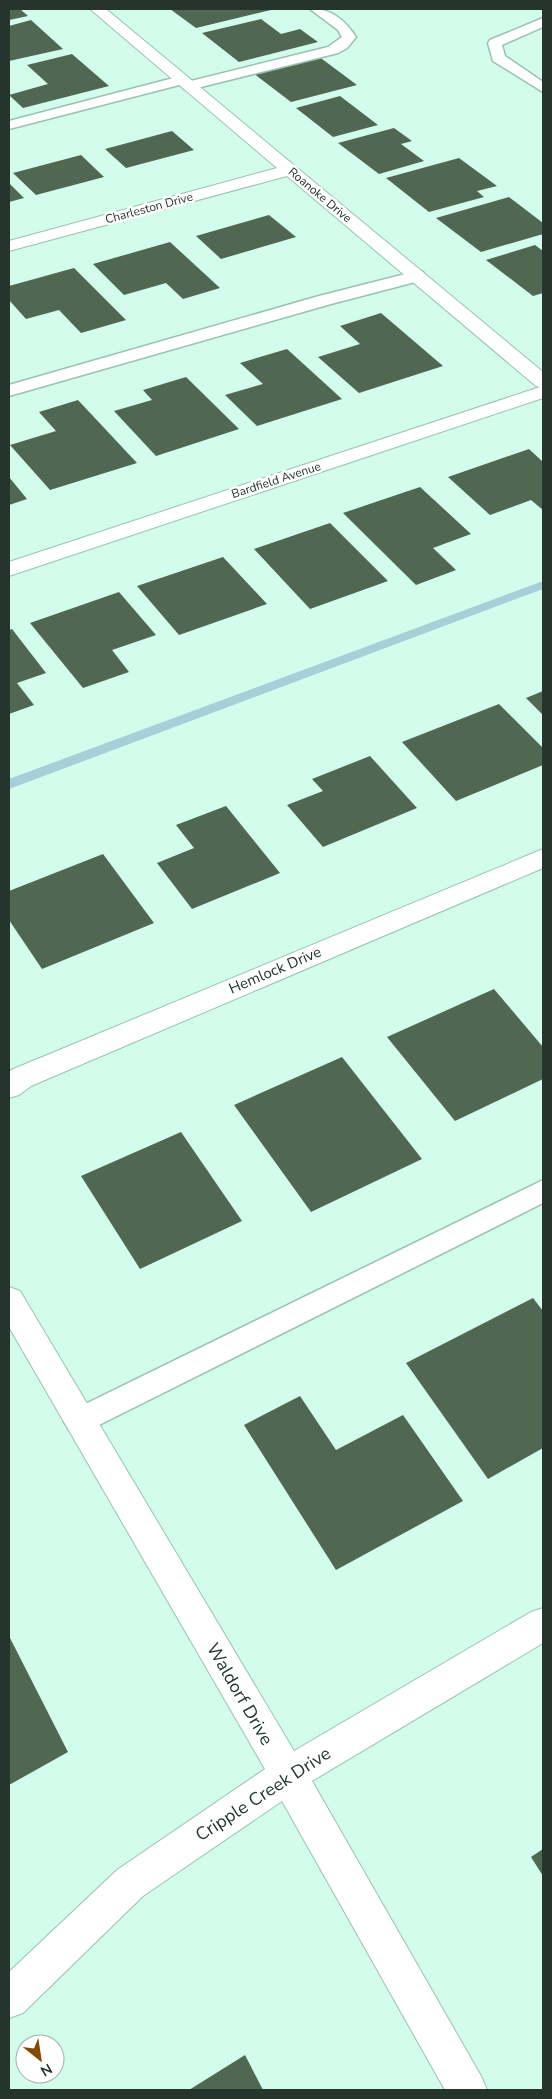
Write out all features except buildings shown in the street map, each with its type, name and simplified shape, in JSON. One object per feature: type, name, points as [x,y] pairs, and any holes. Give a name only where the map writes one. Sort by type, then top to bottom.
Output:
[{"type":"street","name":"Roanoke Drive","points":[[97,9],[543,382]]},
{"type":"street","name":"Charleston Drive","points":[[9,246],[290,170]]},
{"type":"street","name":"Bardfield Avenue","points":[[9,568],[543,392]]},
{"type":"street","name":"Hemlock Drive","points":[[9,1087],[21,1078],[543,858]]},
{"type":"street","name":"Waldorf Drive","points":[[9,1300],[288,1775],[467,2090]]},
{"type":"street","name":"Cripple Creek Drive","points":[[9,1999],[130,1883],[288,1775],[543,1624]]},
{"type":"lane","points":[[9,124],[333,50],[342,45],[349,36],[343,27],[318,9]]},
{"type":"lane","points":[[543,22],[495,43],[498,58],[543,88]]},
{"type":"lane","points":[[9,391],[326,300],[417,276]]},
{"type":"lane","points":[[79,1421],[543,1191]]},
{"type":"waterway","points":[[9,784],[543,585]]}]
